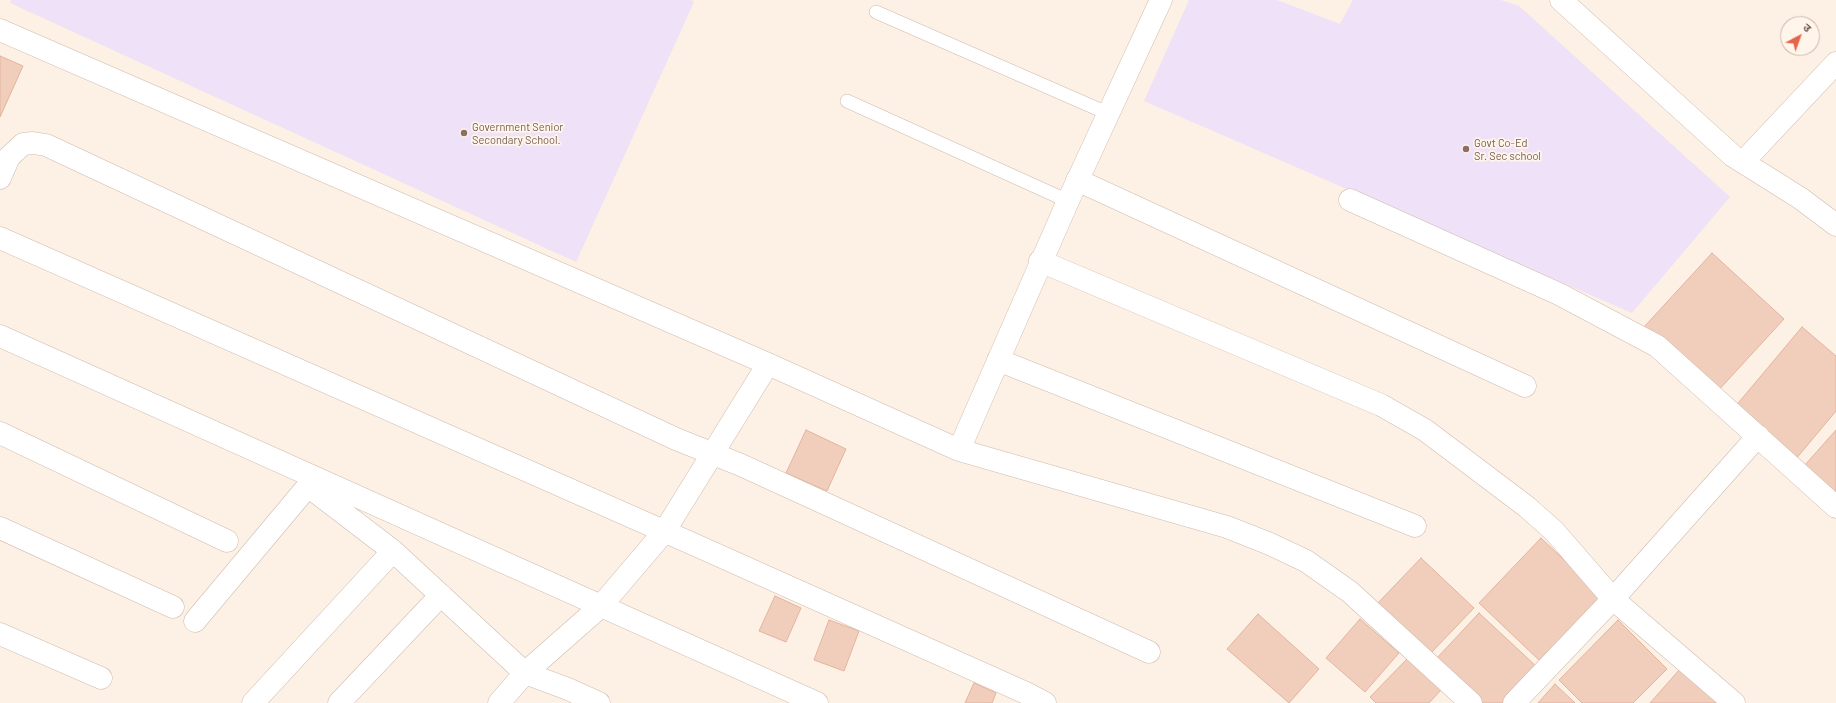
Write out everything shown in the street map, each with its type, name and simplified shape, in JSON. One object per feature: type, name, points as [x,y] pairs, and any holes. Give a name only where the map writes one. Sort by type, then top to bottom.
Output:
[{"type":"street","points":[[959,450],[1040,262],[1107,113],[1161,0]]},
{"type":"street","points":[[1560,0],[1733,156],[1800,198],[1836,225]]},
{"type":"street","points":[[0,30],[768,364],[959,450],[1227,527],[1270,544],[1306,561],[1350,592],[1471,703]]},
{"type":"street","points":[[1743,162],[1836,63]]},
{"type":"street","points":[[0,178],[10,157],[23,144],[33,143],[46,145],[676,439],[713,453],[1149,652]]},
{"type":"street","points":[[1077,180],[1525,386]]},
{"type":"street","points":[[1350,200],[1559,294],[1657,346],[1836,507]]},
{"type":"street","points":[[0,238],[664,532],[1019,690],[1045,703]]},
{"type":"street","points":[[1040,262],[1381,405],[1425,430],[1526,506],[1554,531],[1613,599],[1734,703]]},
{"type":"street","points":[[0,336],[817,703]]},
{"type":"street","points":[[998,360],[1416,526]]},
{"type":"street","points":[[499,703],[525,673],[601,606],[664,532],[768,364]]},
{"type":"street","points":[[0,433],[227,541]]},
{"type":"street","points":[[1514,703],[1613,599],[1758,436]]},
{"type":"street","points":[[194,621],[308,486],[393,551],[525,673],[568,689],[599,703]]},
{"type":"street","points":[[0,528],[173,607]]},
{"type":"street","points":[[253,703],[393,551]]},
{"type":"street","points":[[339,703],[441,595]]},
{"type":"street","points":[[0,634],[101,678]]},
{"type":"lane","points":[[876,12],[1107,113]]},
{"type":"lane","points":[[848,101],[1068,201]]},
{"type":"shaded area","name":"Government Senior Secondary School.","points":[[11,0],[690,0],[694,2],[576,262],[10,3]]},
{"type":"shaded area","name":"Govt Co-Ed Sr. Sec school","points":[[1189,0],[1277,0],[1340,24],[1353,0],[1501,0],[1519,6],[1730,197],[1632,313],[1144,101]]},
{"type":"building","points":[[0,56],[23,66],[0,117]]},
{"type":"building","points":[[1712,253],[1784,319],[1716,393],[1644,327]]},
{"type":"building","points":[[1802,327],[1836,356],[1836,411],[1795,460],[1734,408]]},
{"type":"building","points":[[806,430],[846,449],[827,491],[786,473]]},
{"type":"building","points":[[1836,430],[1836,495],[1804,466]]},
{"type":"building","points":[[1541,538],[1602,596],[1540,661],[1479,603]]},
{"type":"building","points":[[1421,558],[1474,608],[1429,655],[1376,605]]},
{"type":"building","points":[[775,596],[801,608],[786,642],[759,631]]},
{"type":"building","points":[[1479,613],[1537,667],[1503,703],[1482,703],[1436,659]]},
{"type":"building","points":[[1258,614],[1319,669],[1289,703],[1227,649]]},
{"type":"building","points":[[1360,619],[1399,653],[1365,692],[1326,658]]},
{"type":"building","points":[[829,620],[859,631],[844,671],[814,660]]},
{"type":"building","points":[[1618,620],[1667,669],[1633,703],[1582,703],[1559,680]]},
{"type":"building","points":[[1408,658],[1441,690],[1429,703],[1376,703],[1370,697]]},
{"type":"building","points":[[1680,669],[1718,702],[1650,703]]},
{"type":"building","points":[[974,683],[996,693],[992,703],[965,703]]},
{"type":"building","points":[[1555,684],[1575,703],[1538,703]]},
{"type":"place","name":"Government Senior Secondary School.","points":[[464,133]]},
{"type":"place","name":"Govt Co-Ed Sr. Sec school","points":[[1466,149]]}]
